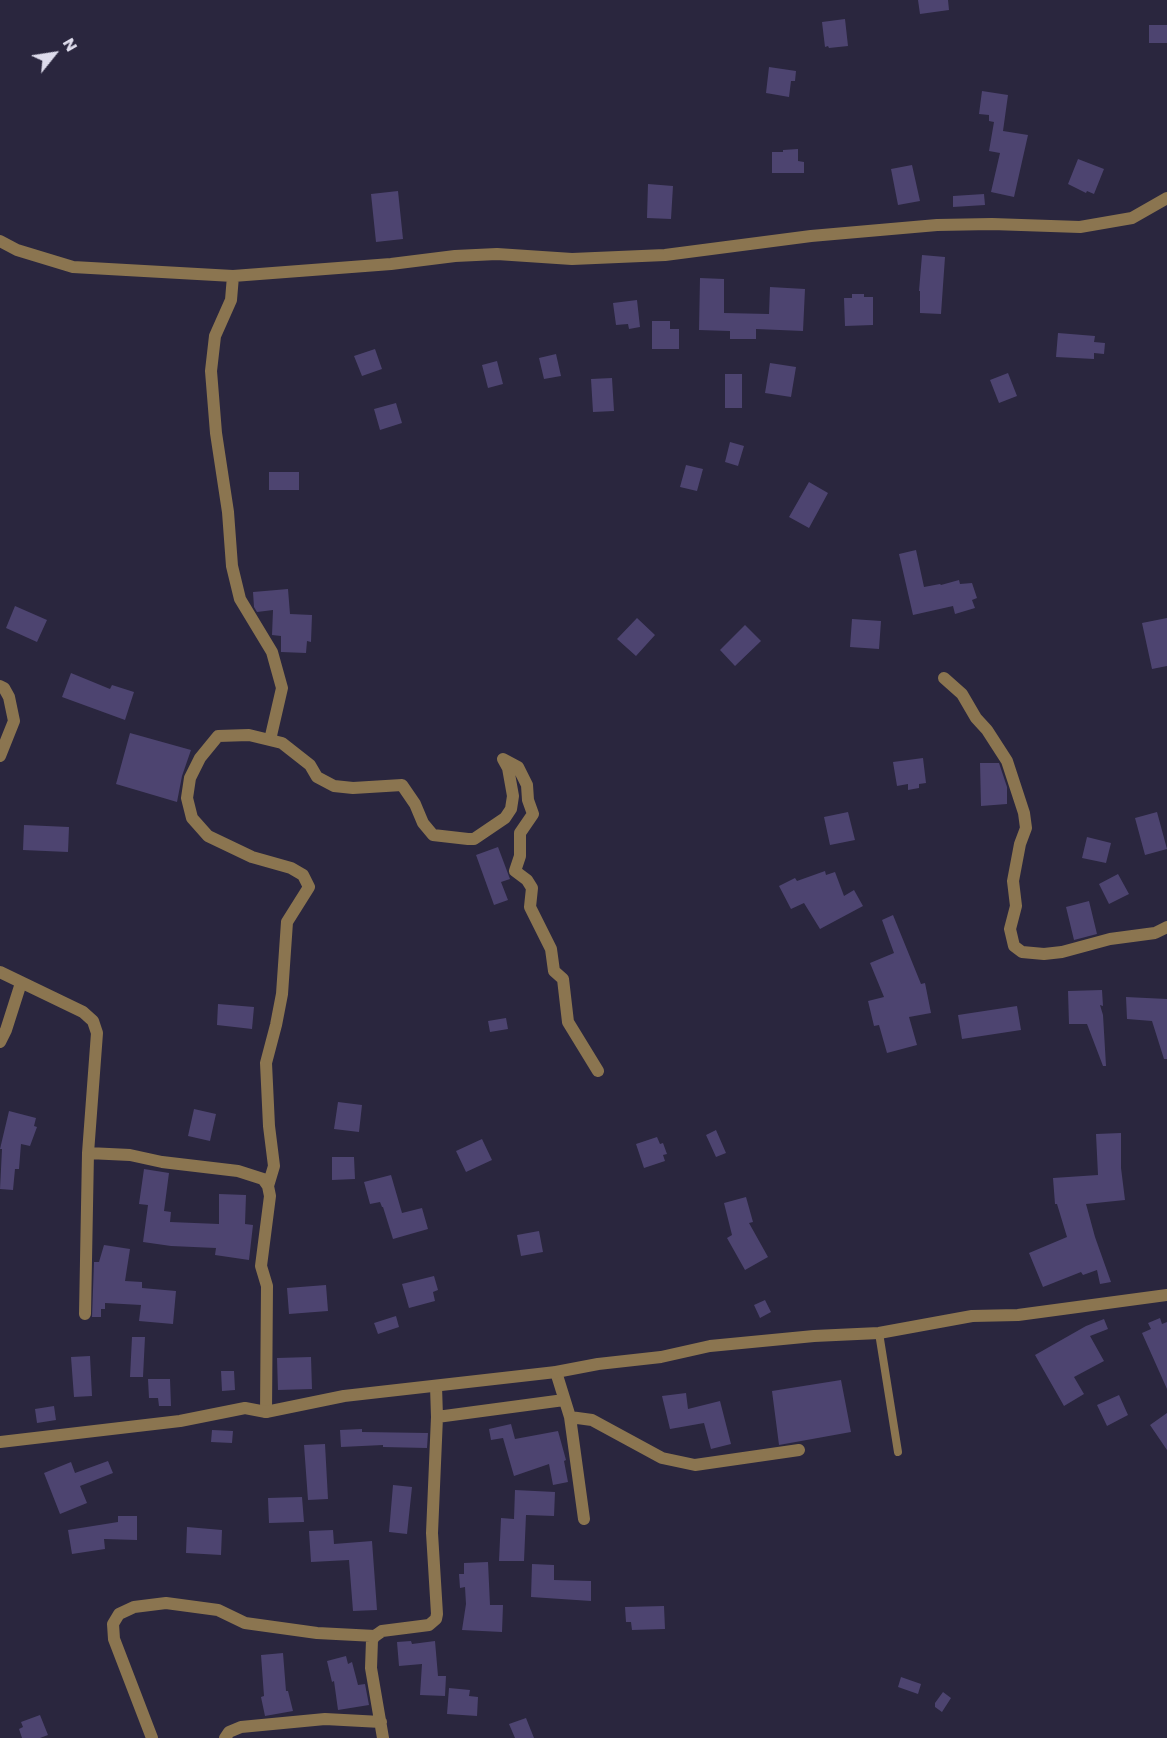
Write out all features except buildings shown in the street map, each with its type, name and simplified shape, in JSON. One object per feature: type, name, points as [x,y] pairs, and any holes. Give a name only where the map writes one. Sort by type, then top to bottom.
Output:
[{"type":"street","points":[[0,242],[17,250],[73,267],[232,276],[391,264],[455,256],[497,254],[572,259],[665,255],[811,236],[937,225],[1080,227],[1132,218],[1167,198]]},
{"type":"street","points":[[232,276],[231,300],[216,336],[211,371],[216,433],[228,512],[232,566],[240,599],[272,652],[282,687],[270,740]]},
{"type":"street","points":[[944,678],[962,694],[975,718],[987,730],[1007,761],[1024,813],[1026,828],[1020,844],[1013,881],[1016,906],[1010,929],[1014,946],[1022,952],[1044,954],[1062,952],[1110,939],[1155,933],[1167,927]]},
{"type":"street","points":[[0,686],[4,688],[9,697],[14,721],[0,756]]},
{"type":"street","points":[[268,1186],[274,1166],[269,1126],[266,1063],[282,994],[287,922],[309,887],[303,875],[291,868],[252,857],[208,836],[192,818],[187,798],[190,778],[200,758],[218,736],[249,735],[282,743],[310,765],[317,777],[334,786],[353,788],[402,785],[415,804],[423,823],[433,835],[468,839],[474,839],[506,818],[513,796],[508,768],[503,759],[518,767],[527,785],[528,800],[533,814],[520,833],[520,856],[515,871],[527,880],[532,888],[530,907],[551,949],[554,971],[563,979],[568,1022],[598,1071]]},
{"type":"street","points":[[0,972],[83,1012],[93,1022],[97,1033],[88,1153],[85,1314]]},
{"type":"street","points":[[0,1042],[21,983]]},
{"type":"street","points":[[88,1153],[130,1155],[162,1162],[238,1171],[263,1179],[268,1186],[270,1196],[261,1266],[267,1286],[266,1412]]},
{"type":"street","points":[[0,1442],[180,1421],[245,1408],[266,1412],[344,1396],[556,1372],[598,1364],[661,1357],[710,1346],[750,1341],[879,1333],[972,1316],[1030,1314],[1167,1295]]},
{"type":"street","points":[[556,1372],[570,1417],[584,1519]]},
{"type":"street","points":[[384,1738],[371,1668],[372,1640],[382,1631],[423,1627],[436,1619],[432,1533],[437,1417],[436,1386]]},
{"type":"street","points":[[437,1417],[564,1400]]},
{"type":"street","points":[[570,1417],[592,1420],[662,1458],[695,1465],[799,1450]]},
{"type":"street","points":[[152,1738],[114,1639],[113,1624],[119,1614],[127,1610],[166,1603],[218,1610],[245,1623],[317,1633],[375,1636]]},
{"type":"street","points":[[225,1738],[230,1732],[241,1727],[325,1719],[381,1722]]},
{"type":"lane","points":[[879,1333],[898,1452]]}]
